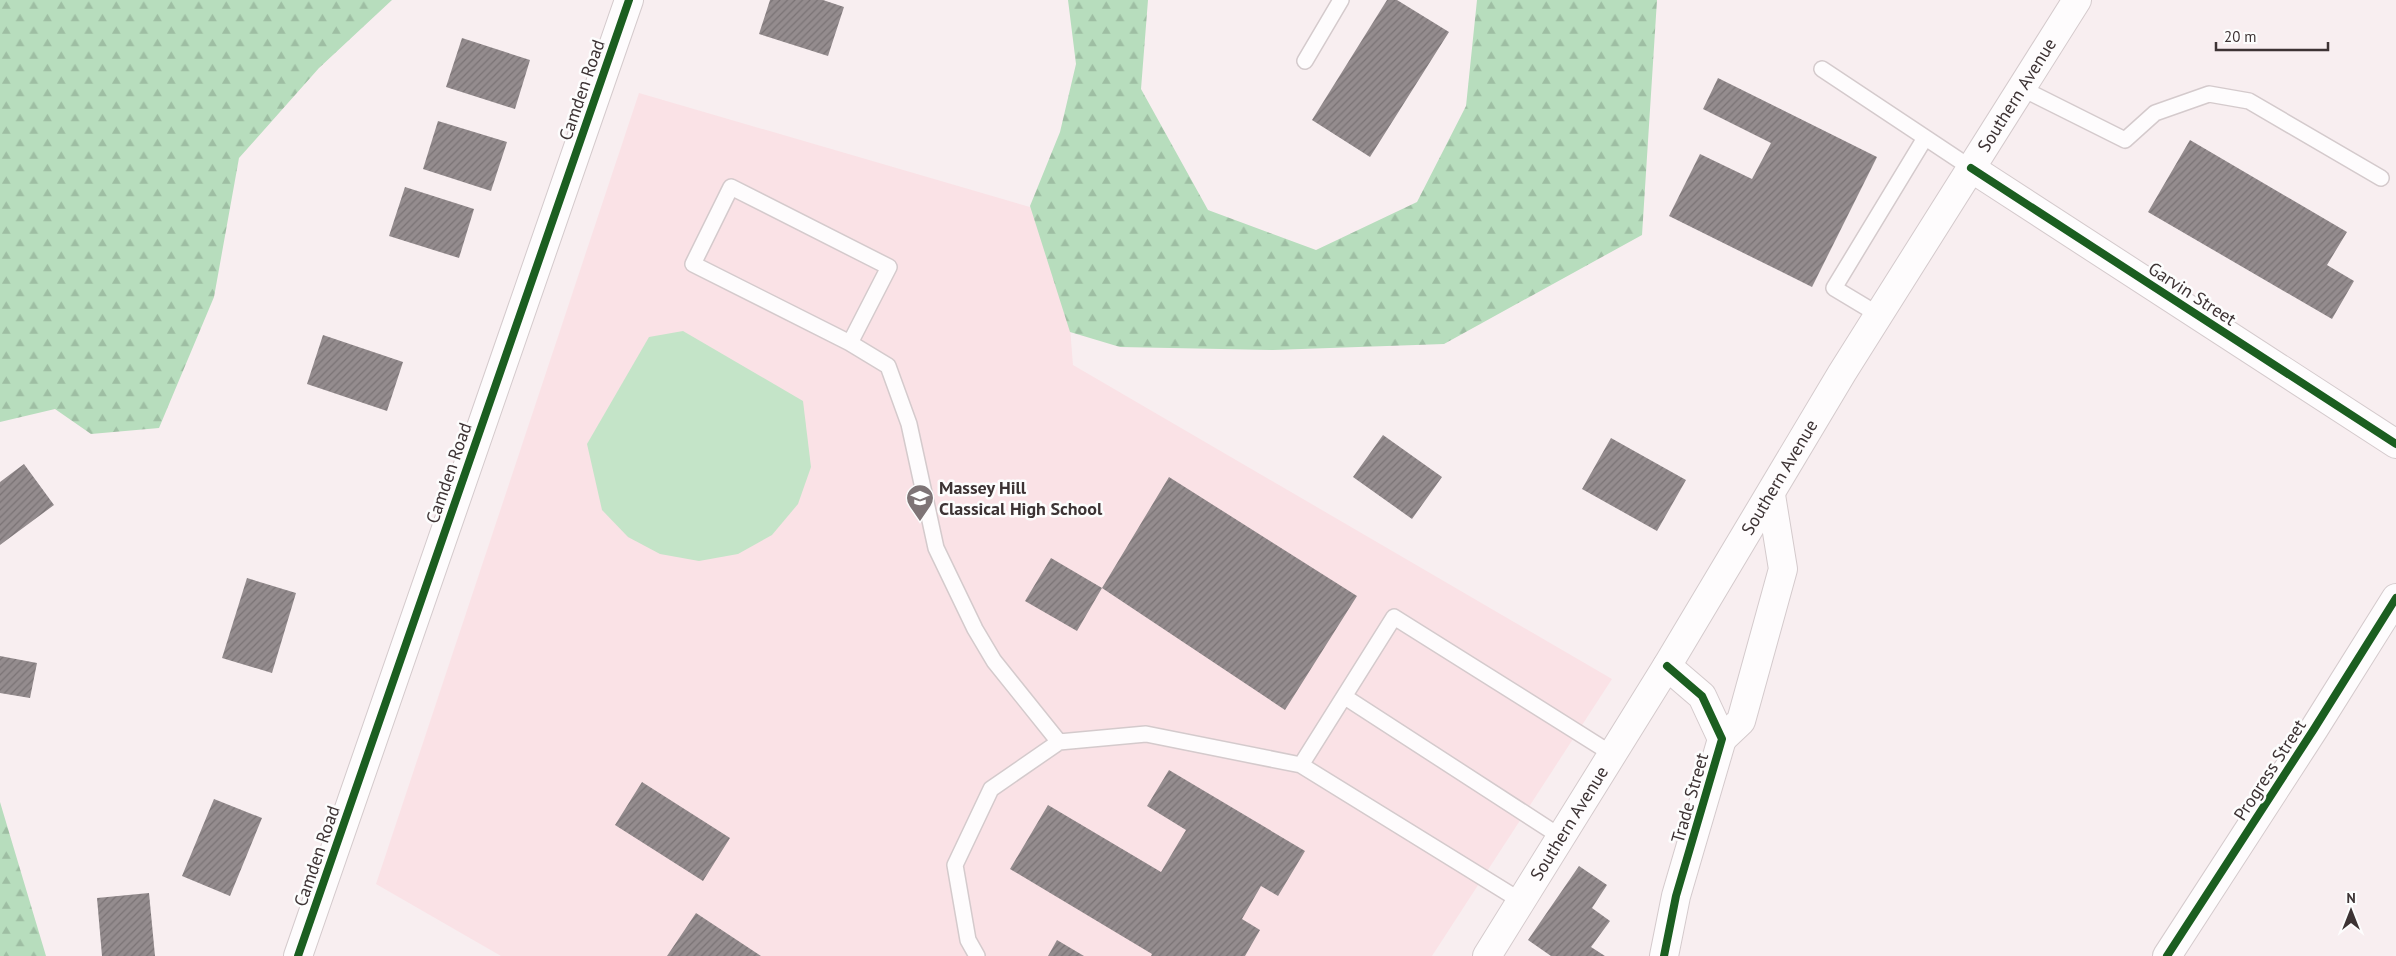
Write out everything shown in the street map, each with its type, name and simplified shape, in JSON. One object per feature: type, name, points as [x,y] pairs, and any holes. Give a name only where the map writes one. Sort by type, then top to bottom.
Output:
[{"type":"street","name":"Camden Road","points":[[298,956],[629,0]]},
{"type":"street","name":"Southern Avenue","points":[[1487,956],[1667,666],[1879,315],[2077,0]]},
{"type":"street","name":"Garvin Street","points":[[1971,168],[2396,444]]},
{"type":"street","points":[[1722,739],[1741,721],[1783,569],[1770,495]]},
{"type":"street","name":"Progress Street","points":[[2167,956],[2314,729],[2396,598]]},
{"type":"street","name":"Trade Street","points":[[1664,956],[1676,896],[1722,739],[1702,696],[1667,666]]},
{"type":"lane","points":[[1305,61],[1341,0]]},
{"type":"lane","points":[[1822,69],[1971,168]]},
{"type":"lane","points":[[2022,88],[2125,140],[2155,113],[2209,94],[2249,101],[2381,178]]},
{"type":"lane","points":[[1879,315],[1834,288],[1925,138]]},
{"type":"lane","points":[[850,343],[889,267],[732,186],[692,264],[850,343],[888,366],[909,424],[936,548],[975,629],[994,661],[1059,742]]},
{"type":"lane","points":[[1302,765],[1394,617],[1612,754]]},
{"type":"lane","points":[[1346,697],[1561,837]]},
{"type":"lane","points":[[977,956],[968,940],[955,865],[991,789],[1059,742],[1146,734],[1302,765],[1521,901]]},
{"type":"shaded area","name":"Massey Hill Classical High School","points":[[639,93],[1061,216],[1073,365],[1612,679],[1432,956],[501,956],[376,884]]},
{"type":"green space","points":[[0,0],[392,0],[319,68],[239,158],[214,297],[159,428],[91,434],[55,409],[0,422]]},
{"type":"green space","points":[[1068,0],[1148,0],[1141,89],[1208,210],[1316,250],[1417,202],[1466,106],[1477,0],[1657,0],[1642,235],[1444,344],[1273,350],[1120,347],[1070,332],[1030,206],[1060,132],[1076,64]]},
{"type":"green space","points":[[683,331],[803,401],[811,467],[798,504],[772,535],[738,554],[699,561],[660,554],[628,537],[602,510],[587,444],[649,337]]},
{"type":"green space","points":[[0,802],[46,956],[0,956]]},
{"type":"building","points":[[770,0],[823,0],[844,7],[828,56],[759,34]]},
{"type":"building","points":[[1387,0],[1397,0],[1449,32],[1370,157],[1312,120]]},
{"type":"building","points":[[462,38],[530,60],[515,109],[446,87]]},
{"type":"building","points":[[1718,78],[1877,157],[1812,287],[1669,216],[1700,154],[1752,179],[1771,143],[1703,109]]},
{"type":"building","points":[[438,121],[507,142],[491,191],[423,169]]},
{"type":"building","points":[[2190,140],[2347,232],[2327,265],[2354,281],[2332,319],[2148,212]]},
{"type":"building","points":[[405,187],[474,209],[459,258],[389,236]]},
{"type":"building","points":[[323,335],[403,362],[387,411],[307,384]]},
{"type":"building","points":[[1383,435],[1442,477],[1412,519],[1353,477]]},
{"type":"building","points":[[1611,438],[1686,480],[1657,531],[1582,489]]},
{"type":"building","points":[[24,464],[54,505],[0,545],[0,482]]},
{"type":"building","points":[[1169,477],[1357,596],[1285,710],[1102,588]]},
{"type":"building","points":[[1051,558],[1102,588],[1077,631],[1025,601]]},
{"type":"building","points":[[247,578],[296,593],[272,673],[222,658]]},
{"type":"building","points":[[0,656],[37,663],[30,698],[0,693]]},
{"type":"building","points":[[1169,770],[1305,851],[1278,896],[1261,886],[1242,919],[1260,930],[1245,956],[1151,956],[1152,954],[1010,869],[1048,805],[1161,872],[1186,830],[1147,806]]},
{"type":"building","points":[[642,782],[730,838],[703,881],[615,825]]},
{"type":"building","points":[[214,799],[262,818],[230,896],[182,876]]},
{"type":"building","points":[[1579,866],[1607,885],[1592,908],[1610,921],[1591,947],[1605,956],[1551,956],[1528,940]]},
{"type":"building","points":[[149,893],[155,956],[102,956],[97,898]]},
{"type":"building","points":[[696,913],[761,956],[667,956]]},
{"type":"building","points":[[1057,940],[1084,956],[1048,956]]},
{"type":"cycle path","points":[[298,956],[629,0]]},
{"type":"cycle path","points":[[1971,168],[2396,444]]},
{"type":"cycle path","points":[[2167,956],[2314,729],[2396,598]]},
{"type":"cycle path","points":[[1664,956],[1676,896],[1722,739],[1702,696],[1667,666]]},
{"type":"place","name":"Massey Hill Classical High School","points":[[920,522]]}]
